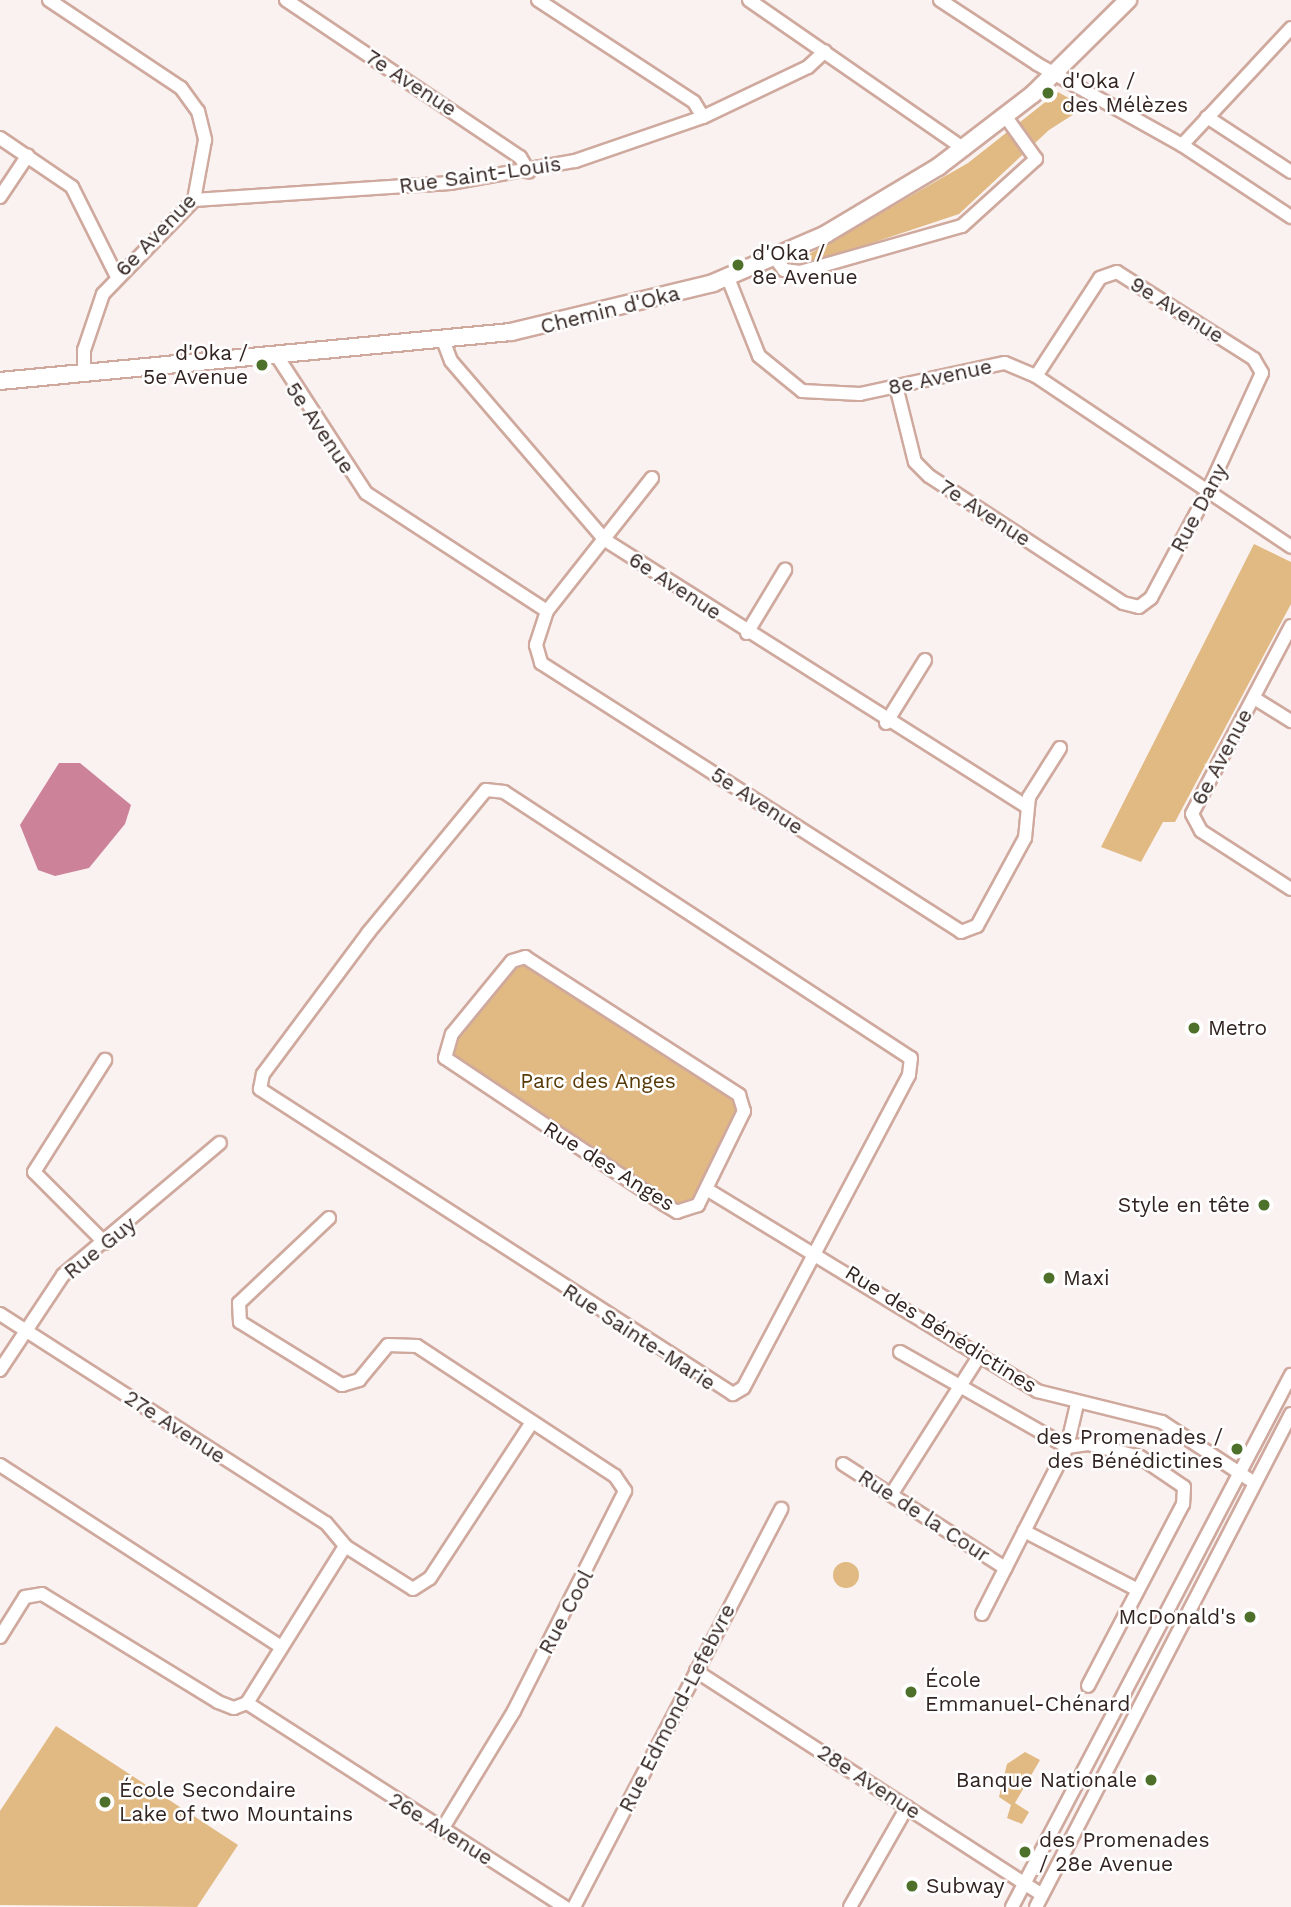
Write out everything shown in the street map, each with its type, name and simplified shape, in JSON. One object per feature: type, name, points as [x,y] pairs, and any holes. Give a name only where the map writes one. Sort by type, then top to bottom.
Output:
[{"type":"main road","name":"Chemin d'Oka","points":[[0,382],[443,340],[567,323],[728,278],[775,258],[870,210],[964,149],[1055,74],[1126,1]]},
{"type":"street","name":"6e Avenue","points":[[49,0],[164,75],[193,103],[205,149],[194,200],[116,275],[85,346],[84,373]]},
{"type":"street","name":"7e Avenue","points":[[286,0],[509,149],[529,172]]},
{"type":"street","points":[[538,0],[687,97],[703,117]]},
{"type":"street","points":[[749,0],[964,149]]},
{"type":"street","points":[[940,0],[1055,74],[1182,145],[1291,218]]},
{"type":"street","points":[[1182,145],[1291,28]]},
{"type":"street","name":"Rue Saint-Louis","points":[[194,200],[529,172],[628,147],[703,117],[808,67],[825,51]]},
{"type":"street","points":[[775,258],[784,270],[800,272],[962,226],[1036,159],[1006,117]]},
{"type":"street","points":[[1207,117],[1291,172]]},
{"type":"street","points":[[0,138],[28,155],[81,198],[116,275]]},
{"type":"street","points":[[0,197],[28,155]]},
{"type":"street","name":"9e Avenue","points":[[1036,376],[1100,278],[1117,272],[1254,359],[1260,388]]},
{"type":"street","name":"8e Avenue","points":[[728,278],[753,346],[782,380],[824,395],[896,386],[980,364],[1005,363],[1036,376],[1291,547]]},
{"type":"street","name":"6e Avenue","points":[[443,340],[451,362],[605,540],[886,723],[1027,807]]},
{"type":"street","name":"5e Avenue","points":[[277,356],[366,493],[547,611],[536,645],[541,663],[961,932],[977,926],[1025,838],[1027,807]]},
{"type":"street","name":"7e Avenue","points":[[896,386],[915,462],[929,476],[1123,603]]},
{"type":"street","name":"Rue Dany","points":[[1123,603],[1139,607],[1151,598],[1260,388]]},
{"type":"street","name":"6e Avenue","points":[[605,540],[652,478]]},
{"type":"street","points":[[547,611],[605,540]]},
{"type":"street","points":[[747,632],[785,570]]},
{"type":"street","name":"6e Avenue","points":[[1291,626],[1192,814],[1200,831],[1291,889]]},
{"type":"street","points":[[886,723],[925,660]]},
{"type":"street","points":[[1254,698],[1291,720]]},
{"type":"street","points":[[1027,807],[1060,748]]},
{"type":"street","name":"Rue Sainte-Marie","points":[[486,790],[504,792],[911,1058],[909,1075],[815,1251],[743,1388],[733,1394],[268,1098],[260,1089],[263,1074],[465,810],[486,790]]},
{"type":"street","name":"Rue des Anges","points":[[525,957],[739,1095],[744,1111],[708,1190],[698,1205],[677,1212],[445,1058],[452,1034],[512,961],[525,957]]},
{"type":"street","points":[[105,1060],[34,1172],[105,1243]]},
{"type":"street","name":"Rue Guy","points":[[0,1370],[63,1275],[105,1243],[220,1143]]},
{"type":"street","name":"Rue des Bénédictines","points":[[708,1190],[815,1251],[1037,1391],[1077,1404],[1162,1422],[1255,1483]]},
{"type":"street","points":[[329,1217],[239,1303],[240,1322],[342,1385],[359,1380],[388,1345],[417,1346],[532,1422]]},
{"type":"street","name":"27e Avenue","points":[[0,1314],[326,1524],[345,1546],[410,1588],[424,1585],[532,1422]]},
{"type":"street","points":[[900,1352],[1067,1447],[1088,1444],[1130,1454],[1184,1487],[1183,1504],[1088,1686]]},
{"type":"street","points":[[891,1495],[980,1356]]},
{"type":"street","points":[[1012,1907],[1291,1376]]},
{"type":"street","points":[[982,1614],[1067,1447],[1077,1404]]},
{"type":"street","points":[[1039,1901],[1291,1414]]},
{"type":"street","name":"Rue Cool","points":[[441,1831],[497,1743],[625,1496],[615,1476],[532,1422]]},
{"type":"street","name":"Rue de la Cour","points":[[842,1464],[1005,1568]]},
{"type":"street","points":[[0,1465],[281,1647]]},
{"type":"street","name":"Rue Edmond-Lefebvre","points":[[574,1907],[781,1509]]},
{"type":"street","points":[[1024,1531],[1138,1590]]},
{"type":"street","points":[[0,1637],[25,1597],[42,1594],[218,1702],[234,1708],[247,1703],[345,1546]]},
{"type":"street","name":"28e Avenue","points":[[696,1671],[1025,1882],[1039,1901]]},
{"type":"street","name":"26e Avenue","points":[[247,1703],[441,1831],[565,1907]]},
{"type":"street","points":[[850,1907],[907,1807]]},
{"type":"green space","points":[[1058,92],[1085,107],[1049,130],[959,214],[803,266],[804,257],[968,163]]},
{"type":"green space","points":[[1254,544],[1291,562],[1291,604],[1175,822],[1163,822],[1141,862],[1101,847]]},
{"type":"green space","name":"Parc des Anges","points":[[525,957],[739,1095],[744,1111],[708,1190],[677,1212],[445,1058],[475,1006]]},
{"type":"green space","points":[[846,1562],[855,1566],[859,1575],[855,1584],[846,1588],[837,1584],[833,1575],[837,1566]]},
{"type":"green space","name":"École Secondaire Lake of two Mountains","points":[[56,1726],[238,1845],[197,1907],[0,1905],[0,1811]]},
{"type":"green space","points":[[1025,1752],[1040,1760],[1015,1803],[1029,1812],[1022,1824],[1007,1818],[1011,1805],[999,1797],[1007,1764]]},
{"type":"shaded area","points":[[59,763],[80,763],[131,805],[125,824],[89,868],[55,876],[38,870],[20,825]]},
{"type":"place","name":"d'Oka / des Mélèzes","points":[[1048,93]]},
{"type":"place","name":"d'Oka / 8e Avenue","points":[[738,265]]},
{"type":"place","name":"d'Oka / 5e Avenue","points":[[262,365]]},
{"type":"place","name":"Metro","points":[[1194,1028]]},
{"type":"place","name":"Style en tête","points":[[1264,1205]]},
{"type":"place","name":"Maxi","points":[[1049,1278]]},
{"type":"place","name":"des Promenades / des Bénédictines","points":[[1237,1449]]},
{"type":"place","name":"McDonald's","points":[[1250,1617]]},
{"type":"place","name":"École Emmanuel-Chénard","points":[[911,1692]]},
{"type":"place","name":"Banque Nationale","points":[[1151,1780]]},
{"type":"place","name":"École Secondaire Lake of two Mountains","points":[[105,1802]]},
{"type":"place","name":"des Promenades / 28e Avenue","points":[[1025,1852]]},
{"type":"place","name":"Subway","points":[[912,1886]]}]
